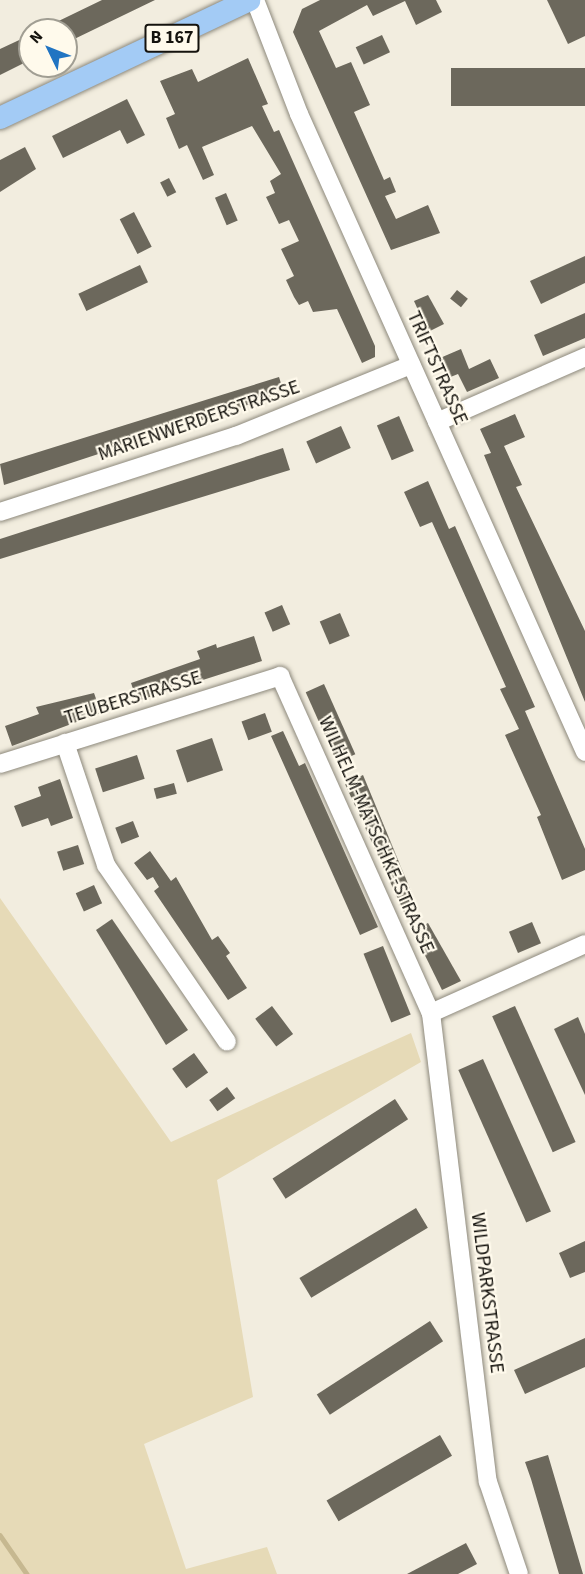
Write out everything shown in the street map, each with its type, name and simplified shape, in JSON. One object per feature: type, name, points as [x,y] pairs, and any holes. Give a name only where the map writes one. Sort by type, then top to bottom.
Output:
[{"type":"main road","name":"B 167","points":[[0,118],[250,0]]},
{"type":"street","name":"TRIFTSTRASSE","points":[[255,0],[299,114],[585,752]]},
{"type":"street","points":[[437,422],[585,357]]},
{"type":"street","name":"MARIENWERDERSTRASSE","points":[[0,512],[236,436],[411,364]]},
{"type":"street","name":"TEUBERSTRASSE","points":[[0,764],[280,676]]},
{"type":"street","name":"WILHELM-MATSCHKE-STRASSE","points":[[280,676],[431,1012]]},
{"type":"street","points":[[65,743],[106,865],[227,1042]]},
{"type":"street","points":[[431,1012],[585,944]]},
{"type":"street","name":"WILDPARKSTRASSE","points":[[431,1012],[488,1482],[519,1574]]},
{"type":"shaded area","points":[[0,898],[171,1142],[411,1033],[421,1062],[217,1180],[253,1397],[144,1444],[186,1569],[267,1547],[277,1574],[0,1574]]},
{"type":"building","points":[[102,0],[155,0],[78,37],[78,18],[65,18]]},
{"type":"building","points":[[320,0],[436,0],[442,12],[416,25],[405,1],[373,16],[367,5],[319,31],[336,68],[351,62],[370,105],[354,112],[384,180],[390,177],[396,192],[385,196],[396,219],[428,205],[440,233],[391,250],[293,32],[302,9]]},
{"type":"building","points":[[547,0],[585,0],[585,36],[568,44]]},
{"type":"building","points":[[382,35],[390,52],[364,64],[356,47]]},
{"type":"building","points":[[18,41],[18,66],[0,75],[0,49]]},
{"type":"building","points":[[248,58],[268,104],[262,106],[274,132],[279,130],[375,346],[375,357],[362,363],[337,309],[313,312],[308,301],[299,305],[286,280],[294,276],[281,249],[299,241],[289,220],[279,224],[266,197],[275,193],[270,181],[281,174],[252,126],[202,147],[214,175],[203,180],[187,145],[179,149],[166,118],[175,114],[160,81],[192,69],[198,82]]},
{"type":"building","points":[[451,68],[585,68],[585,106],[451,106]]},
{"type":"building","points":[[127,99],[145,135],[127,144],[120,130],[63,158],[52,136]]},
{"type":"building","points":[[25,147],[36,169],[0,192],[0,160]]},
{"type":"building","points":[[169,178],[176,192],[167,197],[160,183]]},
{"type":"building","points":[[226,193],[238,221],[227,225],[215,198]]},
{"type":"building","points":[[134,212],[152,247],[137,254],[120,219]]},
{"type":"building","points":[[585,256],[585,283],[541,304],[530,281]]},
{"type":"building","points":[[140,265],[148,282],[86,311],[78,294]]},
{"type":"building","points":[[457,290],[468,299],[461,307],[450,299]]},
{"type":"building","points":[[428,295],[444,324],[428,332],[414,301]]},
{"type":"building","points":[[585,313],[585,338],[543,356],[534,335]]},
{"type":"building","points":[[461,349],[469,369],[490,359],[499,378],[467,392],[458,374],[448,378],[440,358]]},
{"type":"building","points":[[279,377],[284,393],[4,485],[0,464]]},
{"type":"building","points":[[515,414],[525,437],[504,446],[522,485],[516,487],[585,631],[585,702],[484,455],[491,453],[480,429]]},
{"type":"building","points":[[399,416],[414,451],[392,460],[377,425]]},
{"type":"building","points":[[341,426],[351,448],[316,463],[306,441]]},
{"type":"building","points":[[283,448],[290,470],[0,559],[0,539]]},
{"type":"building","points":[[428,481],[449,529],[455,526],[535,707],[525,711],[585,849],[585,870],[562,880],[537,817],[541,815],[505,735],[519,729],[500,689],[506,687],[432,522],[420,527],[404,492]]},
{"type":"building","points":[[282,605],[290,624],[273,632],[265,612]]},
{"type":"building","points":[[340,613],[350,636],[330,645],[320,622]]},
{"type":"building","points":[[254,636],[262,661],[137,701],[131,683],[200,659],[197,651],[216,644],[217,648]]},
{"type":"building","points":[[324,684],[355,754],[337,762],[306,692]]},
{"type":"building","points":[[94,693],[101,713],[12,746],[5,726],[39,714],[36,707]]},
{"type":"building","points":[[265,713],[272,732],[248,740],[242,722]]},
{"type":"building","points":[[283,731],[299,766],[305,763],[378,927],[360,935],[271,736]]},
{"type":"building","points":[[212,738],[223,770],[187,783],[176,750]]},
{"type":"building","points":[[137,755],[145,779],[103,792],[95,769]]},
{"type":"building","points":[[363,775],[418,908],[405,914],[345,784]]},
{"type":"building","points":[[60,779],[73,818],[51,826],[48,818],[22,827],[14,806],[41,796],[38,787]]},
{"type":"building","points":[[174,783],[177,794],[157,799],[154,788]]},
{"type":"building","points":[[133,821],[139,837],[121,844],[115,828]]},
{"type":"building","points":[[78,845],[84,864],[63,871],[57,852]]},
{"type":"building","points":[[150,851],[171,881],[176,877],[212,940],[218,936],[230,953],[226,956],[247,988],[228,1000],[154,891],[159,887],[153,877],[147,880],[134,863]]},
{"type":"building","points":[[94,885],[102,903],[84,911],[76,893]]},
{"type":"building","points":[[112,919],[188,1030],[166,1045],[96,930]]},
{"type":"building","points":[[532,922],[541,943],[518,953],[509,932]]},
{"type":"building","points":[[428,923],[461,981],[442,990],[413,931]]},
{"type":"building","points":[[383,946],[411,1015],[391,1022],[364,954]]},
{"type":"building","points":[[272,1006],[293,1034],[276,1047],[255,1019]]},
{"type":"building","points":[[515,1006],[576,1142],[553,1152],[492,1016]]},
{"type":"building","points":[[578,1017],[585,1034],[585,1095],[554,1029]]},
{"type":"building","points":[[194,1053],[208,1072],[186,1088],[172,1069]]},
{"type":"building","points":[[483,1059],[551,1212],[526,1223],[458,1070]]},
{"type":"building","points":[[227,1087],[235,1098],[217,1111],[209,1100]]},
{"type":"building","points":[[395,1099],[408,1119],[286,1199],[273,1179]]},
{"type":"building","points":[[416,1208],[428,1228],[311,1298],[299,1278]]},
{"type":"building","points":[[585,1241],[585,1272],[570,1278],[559,1253]]},
{"type":"building","points":[[430,1321],[443,1341],[330,1415],[317,1395]]},
{"type":"building","points":[[585,1338],[585,1367],[525,1394],[514,1370]]},
{"type":"building","points":[[440,1435],[452,1456],[339,1521],[327,1501]]},
{"type":"building","points":[[548,1455],[583,1574],[559,1574],[525,1462]]},
{"type":"building","points":[[466,1543],[477,1564],[458,1574],[407,1574]]},
{"type":"waterway","points":[[0,1535],[27,1574]]}]
